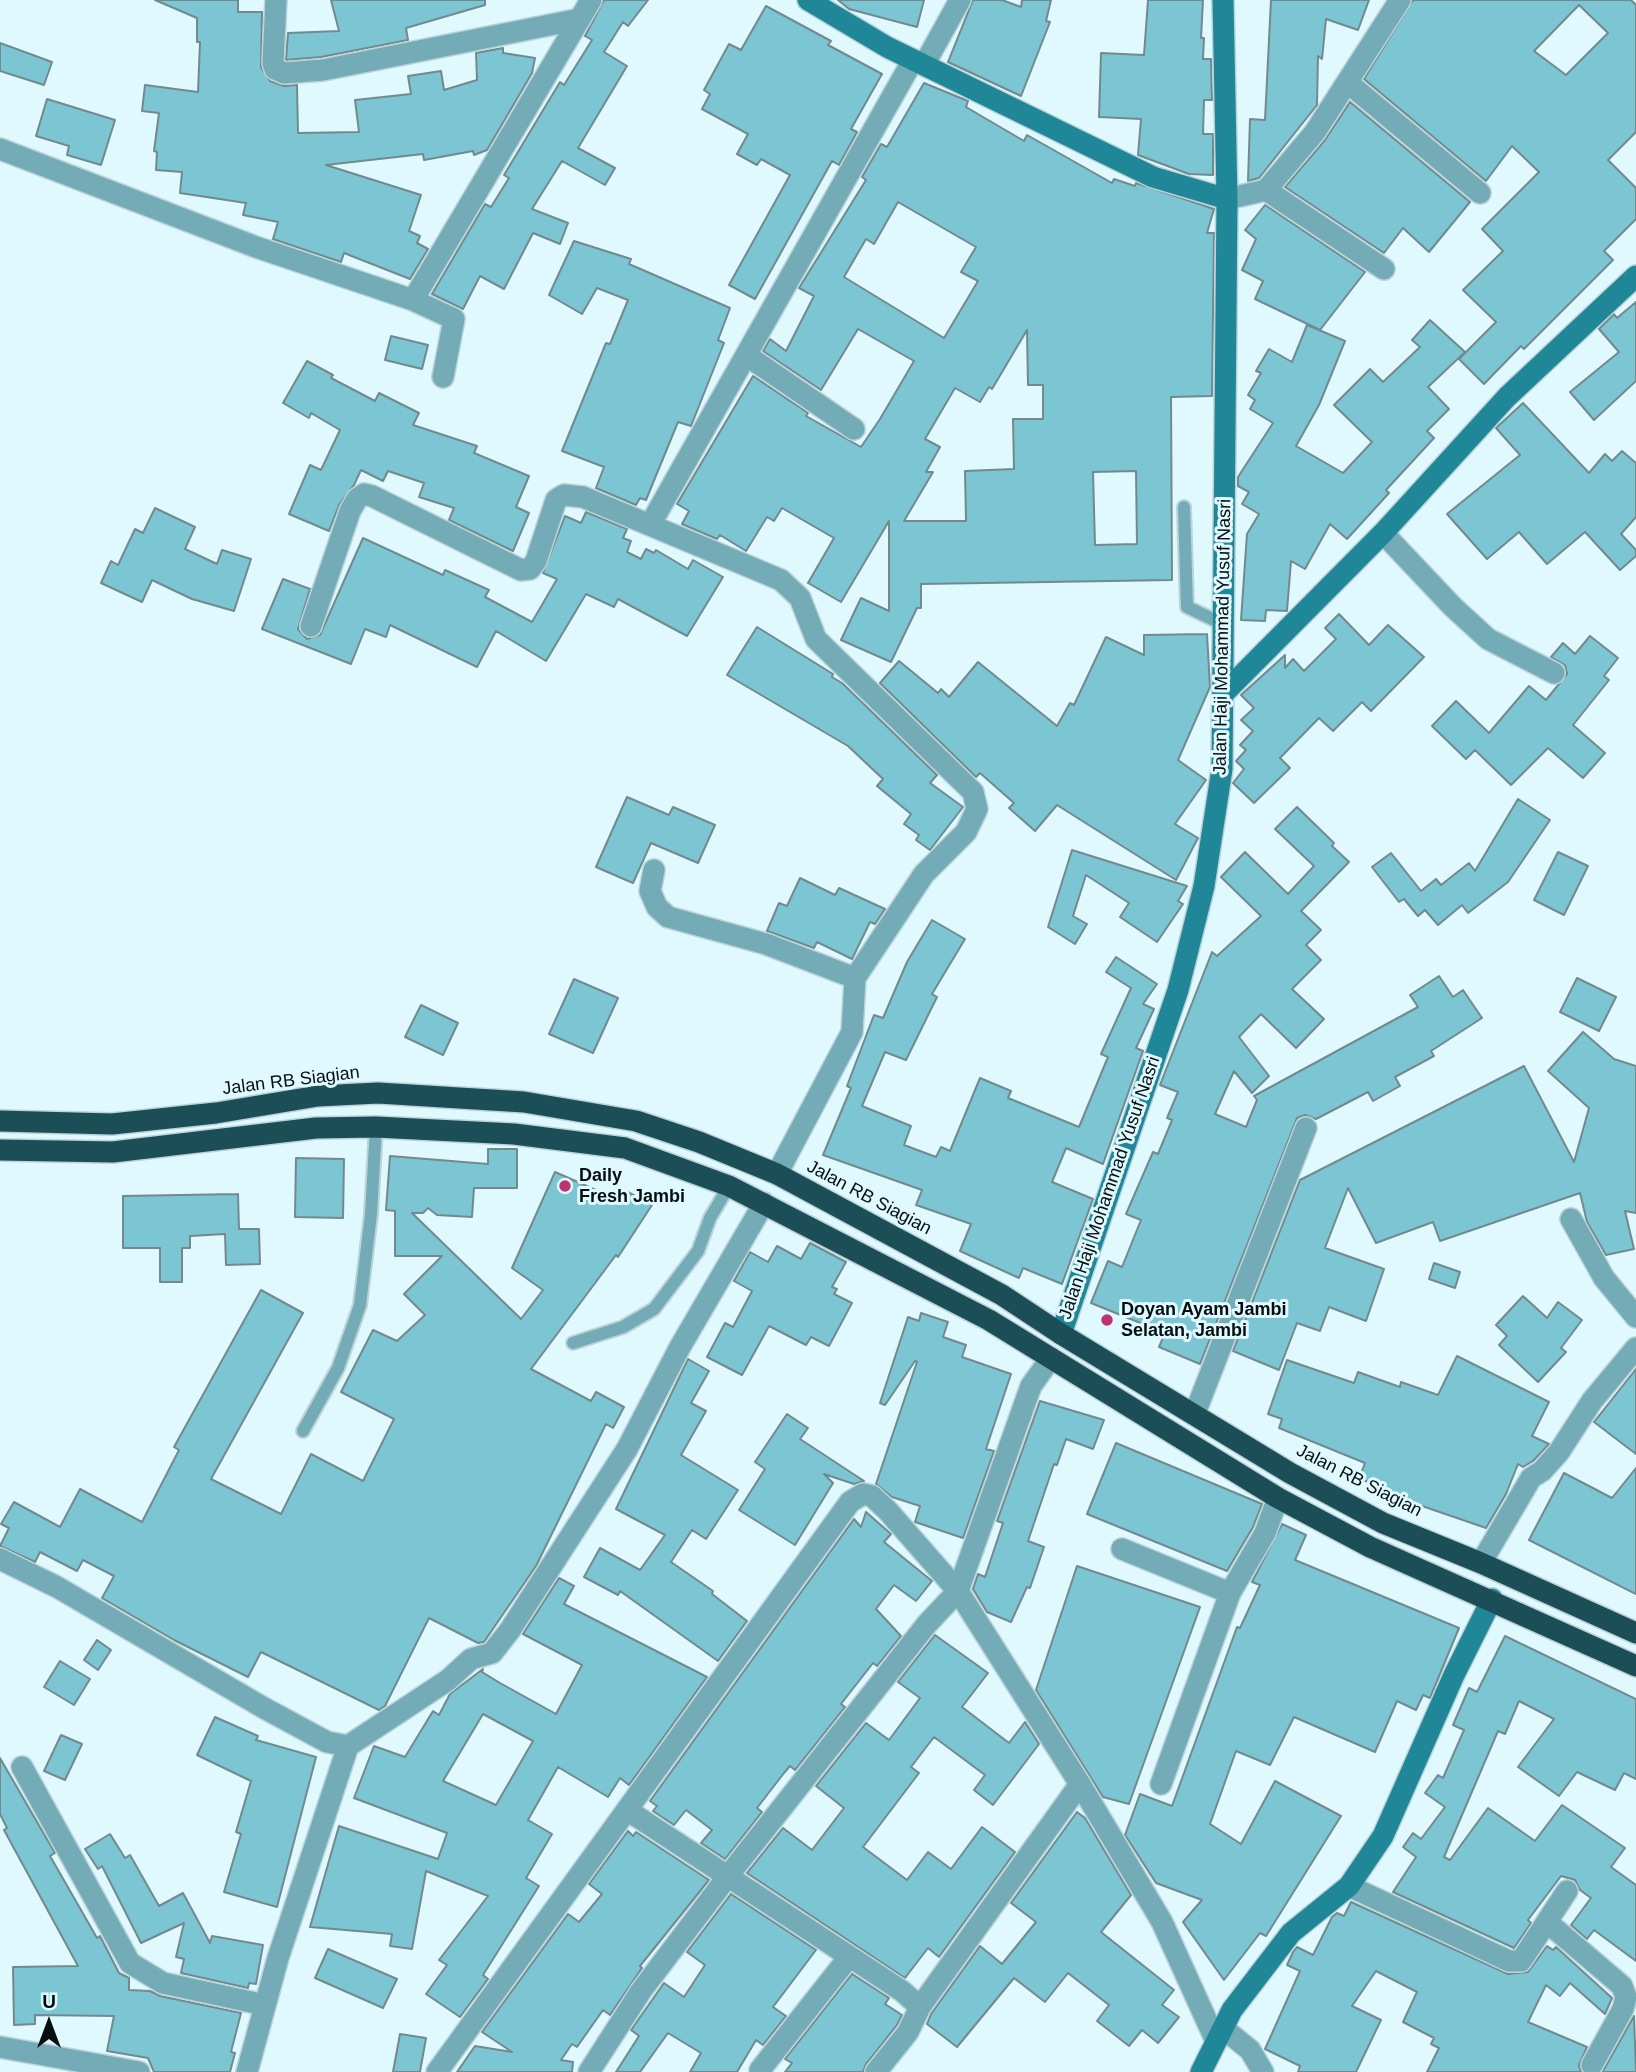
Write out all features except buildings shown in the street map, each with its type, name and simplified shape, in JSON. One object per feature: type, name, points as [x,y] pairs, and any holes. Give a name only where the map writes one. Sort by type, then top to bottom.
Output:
[{"type":"highway","name":"Jalan RB Siagian","points":[[7,1121],[112,1124],[342,1095],[378,1093],[524,1102],[636,1121],[699,1142],[777,1174],[1002,1295],[1060,1334],[1290,1472],[1383,1523],[1481,1563],[1636,1633]]},
{"type":"highway","points":[[112,1124],[113,1153]]},
{"type":"highway","points":[[7,1150],[113,1153],[316,1128],[376,1127],[513,1134],[625,1148],[729,1186],[989,1320],[1278,1498],[1370,1547],[1636,1665]]},
{"type":"street","points":[[276,0],[273,63],[275,69],[284,73],[335,68],[580,19]]},
{"type":"street","points":[[413,300],[591,0]]},
{"type":"street","points":[[808,0],[919,63],[1153,177],[1227,199],[1266,190],[1315,132],[1400,0]]},
{"type":"street","points":[[650,525],[919,63],[960,0]]},
{"type":"street","name":"Jalan Haji Mohammad Yusuf Nasri","points":[[1060,1334],[1178,990],[1204,886],[1222,769],[1225,692],[1227,199],[1223,0]]},
{"type":"street","points":[[1348,82],[1480,193]]},
{"type":"street","points":[[0,149],[243,242],[413,300],[454,319],[443,377]]},
{"type":"street","points":[[1266,190],[1384,270]]},
{"type":"street","points":[[1225,692],[1383,533],[1507,397],[1636,276]]},
{"type":"street","points":[[747,355],[854,429]]},
{"type":"street","points":[[311,626],[350,511],[357,499],[364,494],[372,495],[521,570],[530,569],[536,561],[556,500],[564,495],[583,497],[780,580],[800,598],[816,639],[972,793],[976,809],[966,832],[924,874],[855,978],[852,1031],[777,1174]]},
{"type":"street","points":[[1383,533],[1452,607],[1488,639],[1554,673]]},
{"type":"street","points":[[654,870],[650,891],[657,907],[668,917],[766,944],[855,978]]},
{"type":"street","points":[[1195,1413],[1306,1128]]},
{"type":"street","points":[[247,2072],[265,2005],[348,1746],[448,1680],[471,1659],[492,1653],[510,1630],[627,1450],[680,1346],[764,1203]]},
{"type":"street","points":[[1571,1219],[1604,1278],[1636,1317]]},
{"type":"street","points":[[1481,1563],[1531,1478],[1542,1471],[1559,1452],[1592,1401],[1636,1348]]},
{"type":"street","points":[[589,2072],[641,1991],[728,1876],[926,1624],[958,1591],[1031,1386],[1051,1358]]},
{"type":"street","points":[[437,2072],[627,1810],[857,1498],[863,1494],[872,1496],[888,1511],[958,1591],[1080,1784],[1162,1922],[1219,2034],[1250,2050],[1263,2072]]},
{"type":"street","points":[[1161,1784],[1230,1593],[1265,1533],[1278,1498]]},
{"type":"street","points":[[1122,1549],[1230,1593]]},
{"type":"street","points":[[0,1559],[57,1587],[327,1742],[348,1746]]},
{"type":"street","points":[[1201,2072],[1231,2010],[1291,1933],[1349,1886],[1383,1836],[1454,1675],[1492,1599]]},
{"type":"street","points":[[22,1767],[130,1963],[163,1983],[265,2005]]},
{"type":"street","points":[[876,2072],[908,2032],[920,2007],[1080,1784]]},
{"type":"street","points":[[627,1810],[902,1991],[920,2007]]},
{"type":"street","points":[[1349,1886],[1509,1961],[1521,1961],[1567,1891]]},
{"type":"street","points":[[1547,1922],[1622,1986],[1626,1997],[1629,2012],[1592,2065]]},
{"type":"street","points":[[760,2070],[849,1957]]},
{"type":"street","points":[[0,2047],[130,2071]]},
{"type":"lane","points":[[1184,507],[1187,607],[1225,625]]},
{"type":"lane","points":[[303,1432],[338,1368],[360,1305],[371,1214],[376,1127]]},
{"type":"lane","points":[[573,1343],[623,1327],[654,1309],[698,1251],[710,1218],[729,1186]]},
{"type":"place","name":"Daily Fresh Jambi","points":[[565,1186]]},
{"type":"place","name":"Doyan Ayam Jambi Selatan, Jambi","points":[[1107,1320]]}]
